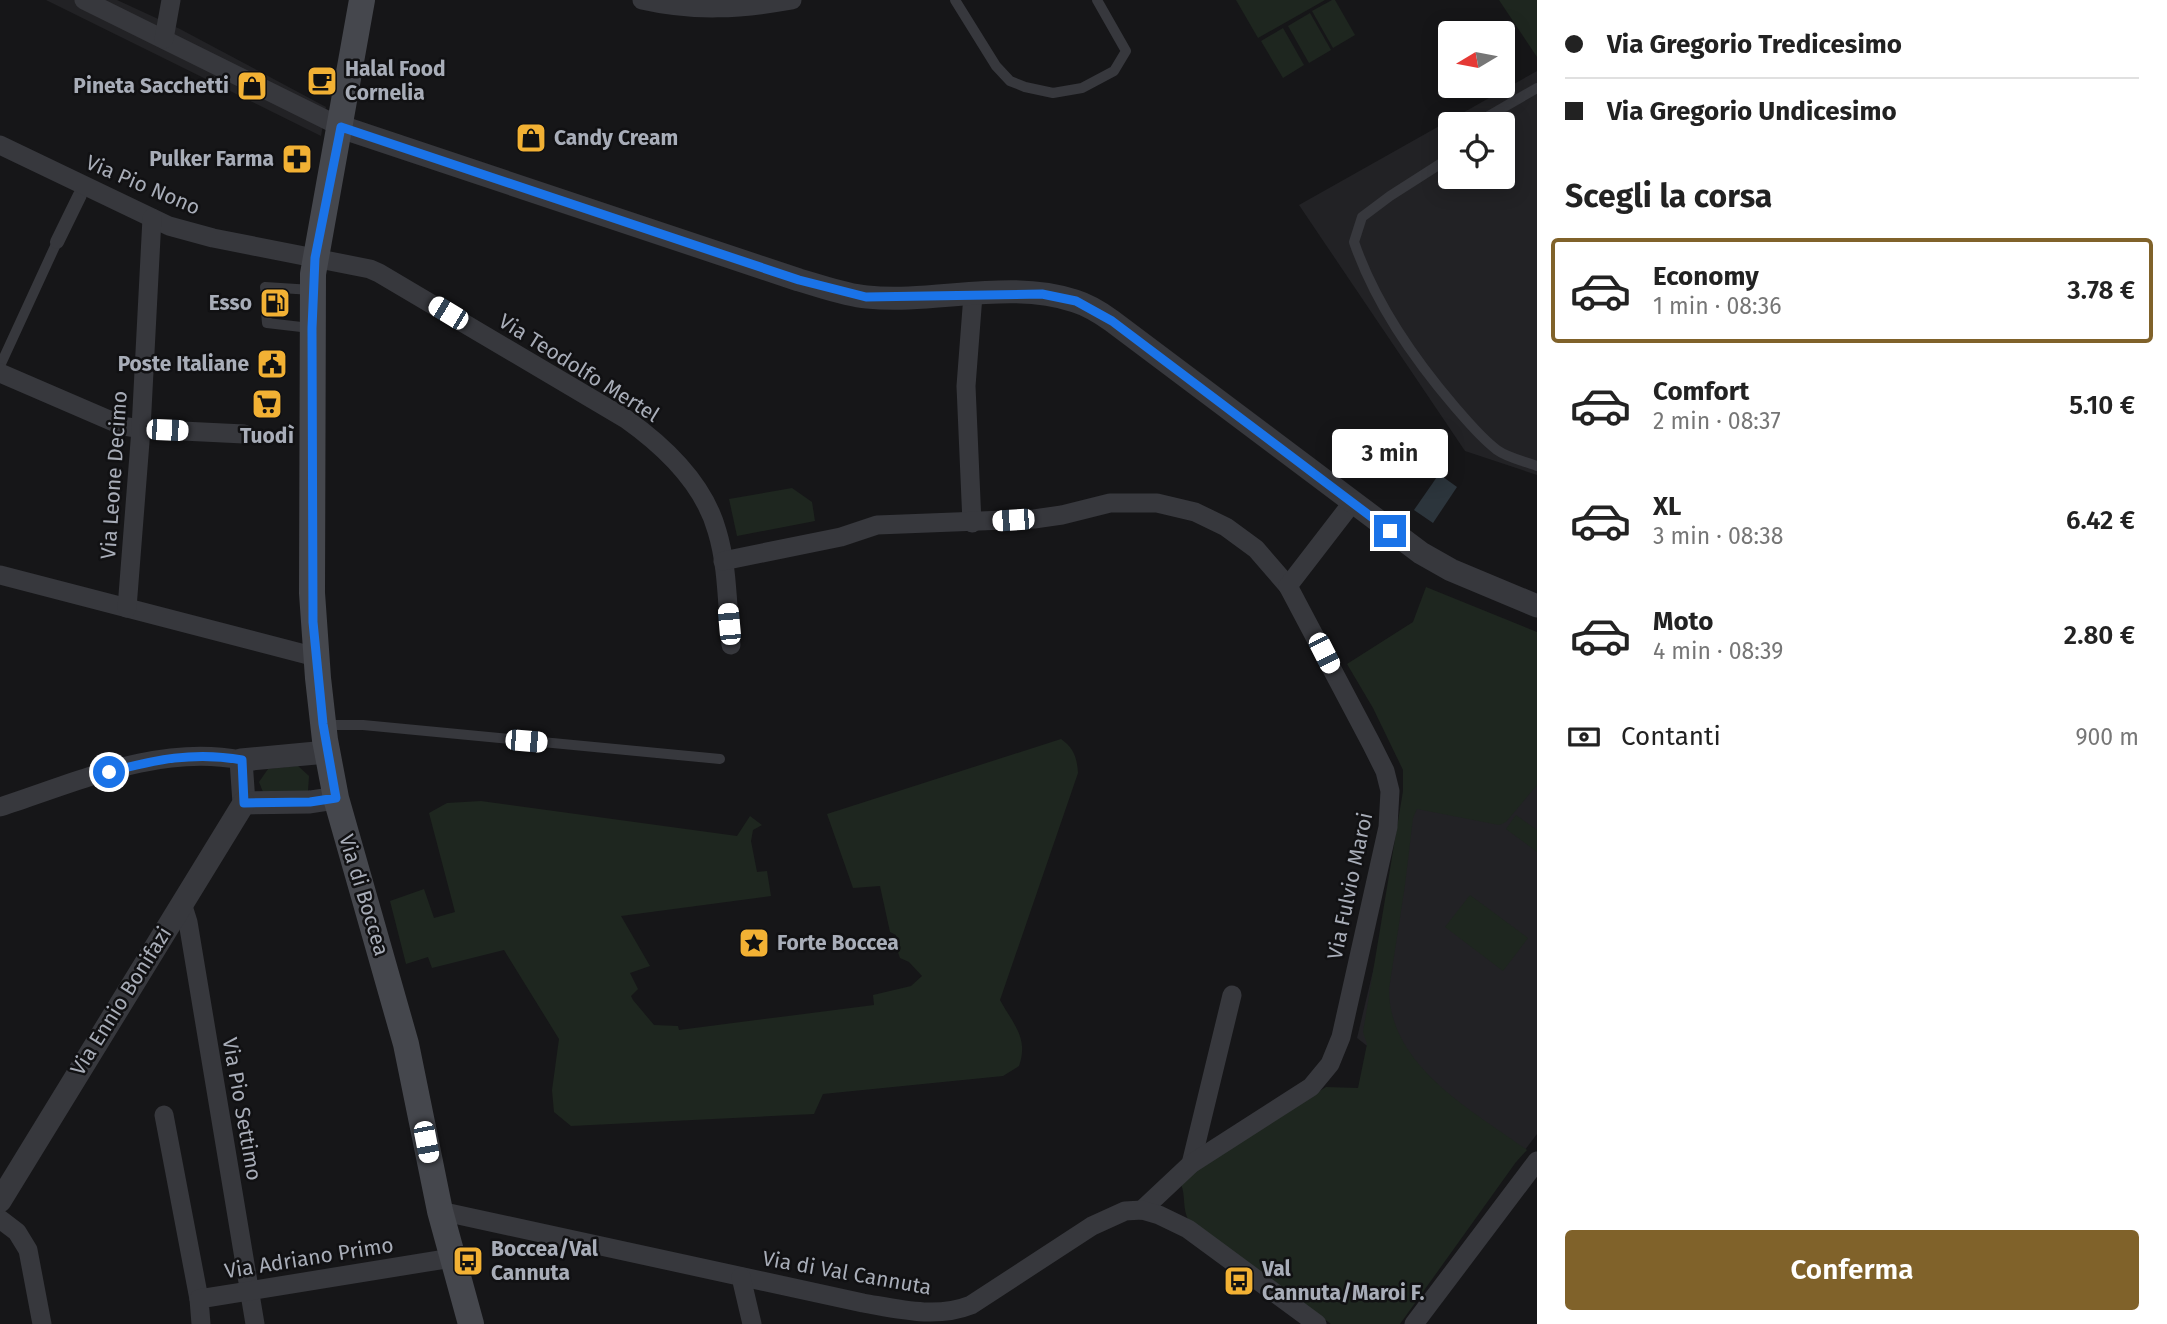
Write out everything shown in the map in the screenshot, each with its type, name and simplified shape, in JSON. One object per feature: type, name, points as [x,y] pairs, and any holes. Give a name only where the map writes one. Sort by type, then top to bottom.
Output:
[{"type":"main road","name":"Via di Boccea","points":[[362,0],[341,127],[315,258],[312,328],[312,593],[316,657],[323,724],[336,798],[406,1044],[440,1210],[471,1324]]},
{"type":"street","points":[[84,0],[341,127],[821,286],[866,297],[1042,294],[1076,301],[1095,310],[1421,553],[1451,570],[1537,606]]},
{"type":"street","points":[[164,39],[171,0]]},
{"type":"street","points":[[642,0],[684,8],[792,0]]},
{"type":"street","name":"Via Pio Nono","points":[[0,145],[169,226],[213,238],[315,258]]},
{"type":"street","points":[[57,242],[80,195]]},
{"type":"street","name":"Via Leone Decimo","points":[[127,608],[141,429],[152,218]]},
{"type":"street","name":"Via Teodolfo Mertel","points":[[315,258],[379,273],[636,426],[675,461],[698,491],[716,527],[723,561],[731,645]]},
{"type":"street","points":[[972,523],[966,386],[973,295]]},
{"type":"street","points":[[0,373],[110,422],[141,429],[244,434]]},
{"type":"street","name":"Via Fulvio Maroi","points":[[723,561],[841,537],[877,525],[972,523],[1053,516],[1123,502],[1173,506],[1207,516],[1242,537],[1264,557],[1288,586],[1385,771],[1390,791],[1389,818],[1343,1028],[1330,1064],[1320,1079],[1191,1164],[1142,1210]]},
{"type":"street","points":[[1288,586],[1352,503]]},
{"type":"street","points":[[0,575],[316,657]]},
{"type":"street","points":[[0,805],[164,758],[218,756],[242,760],[327,752]]},
{"type":"street","points":[[242,760],[244,803],[310,802],[336,798]]},
{"type":"street","name":"Via Ennio Bonifazi","points":[[0,1201],[244,803]]},
{"type":"street","name":"Via Pio Settimo","points":[[181,903],[188,922],[255,1324]]},
{"type":"street","points":[[1191,1164],[1232,995]]},
{"type":"street","points":[[164,1115],[199,1299],[201,1324]]},
{"type":"street","points":[[1414,1324],[1537,1161]]},
{"type":"street","name":"Via di Val Cannuta","points":[[440,1210],[741,1277],[944,1318],[978,1301],[1112,1216],[1125,1211],[1142,1210]]},
{"type":"street","points":[[1142,1210],[1159,1215],[1188,1230],[1317,1324]]},
{"type":"street","points":[[0,1219],[18,1232],[28,1250],[42,1324]]},
{"type":"street","name":"Via Adriano Primo","points":[[199,1299],[452,1258]]},
{"type":"street","points":[[741,1277],[752,1324]]},
{"type":"lane","points":[[955,0],[996,66],[1010,81],[1053,93],[1082,88],[1114,71],[1126,51],[1097,0]]},
{"type":"lane","points":[[1496,112],[1537,88]]},
{"type":"lane","points":[[1438,165],[1362,217],[1354,242],[1373,288],[1408,347],[1441,390],[1477,432],[1499,451],[1537,466]]},
{"type":"lane","points":[[0,366],[57,242]]},
{"type":"lane","points":[[266,294],[265,287],[313,290]]},
{"type":"lane","points":[[266,312],[267,323],[312,328]]},
{"type":"lane","points":[[323,724],[363,725],[720,759]]},
{"type":"path","points":[[244,434],[289,437]]},
{"type":"shaded area","name":"Pineta Sacchetti","points":[[46,0],[117,0],[180,29],[326,107],[321,136]]},
{"type":"shaded area","points":[[1236,0],[1325,0],[1258,38]]},
{"type":"shaded area","points":[[1335,0],[1355,35],[1333,48],[1312,11]]},
{"type":"shaded area","points":[[1499,0],[1537,0],[1537,57],[1516,26],[1516,21],[1513,21]]},
{"type":"shaded area","points":[[1310,13],[1331,50],[1309,63],[1288,26]]},
{"type":"shaded area","points":[[1283,28],[1304,65],[1283,78],[1261,41]]},
{"type":"shaded area","points":[[1537,71],[1537,475],[1465,451],[1299,205],[1438,127],[1438,189],[1515,189],[1515,112],[1464,112],[1489,98],[1516,98],[1516,83]]},
{"type":"shaded area","points":[[1439,474],[1457,487],[1433,523],[1414,510]]},
{"type":"shaded area","points":[[792,488],[812,502],[815,521],[737,536],[729,499]]},
{"type":"shaded area","points":[[1426,587],[1537,632],[1537,785],[1506,822],[1499,825],[1417,809],[1413,818],[1389,989],[1393,1016],[1403,1041],[1418,1063],[1437,1083],[1459,1102],[1527,1150],[1400,1324],[1331,1324],[1189,1221],[1181,1184],[1195,1170],[1326,1087],[1358,1088],[1367,1044],[1363,1032],[1403,791],[1403,770],[1373,708],[1347,664],[1413,622]]},
{"type":"shaded area","points":[[1061,739],[1074,754],[1078,773],[1000,1000],[1018,1031],[1022,1047],[1019,1066],[1003,1076],[823,1094],[814,1114],[571,1126],[554,1112],[552,1090],[559,1039],[504,950],[432,968],[428,957],[406,964],[390,901],[424,889],[434,918],[455,912],[429,813],[447,803],[481,801],[737,836],[750,816],[762,825],[753,830],[751,841],[757,872],[767,871],[771,896],[621,916],[650,966],[630,973],[638,989],[631,996],[633,1000],[654,1025],[678,1026],[679,1030],[874,1005],[873,995],[911,986],[922,976],[909,962],[900,958],[896,935],[890,932],[880,886],[853,888],[827,814]]},
{"type":"shaded area","points":[[298,766],[309,776],[308,791],[263,792],[259,782],[268,769]]},
{"type":"shaded area","points":[[1537,780],[1537,1134],[1516,1162],[1357,1038],[1413,804]]},
{"type":"shaded area","points":[[1516,815],[1537,830],[1537,852],[1506,829]]},
{"type":"shaded area","points":[[1470,895],[1528,938],[1503,971],[1445,927]]},
{"type":"place","name":"Halal Food Cornelia","points":[[322,81]]},
{"type":"place","name":"Pineta Sacchetti","points":[[252,86]]},
{"type":"place","name":"Candy Cream","points":[[531,138]]},
{"type":"place","name":"Pulker Farma","points":[[297,159]]},
{"type":"place","name":"Esso","points":[[275,303]]},
{"type":"place","name":"Poste Italiane","points":[[272,364]]},
{"type":"place","name":"Tuodì","points":[[267,404]]},
{"type":"place","name":"Forte Boccea","points":[[754,943]]},
{"type":"place","name":"Boccea/Val Cannuta","points":[[468,1261]]},
{"type":"place","name":"Val Cannuta/Maroi F.","points":[[1239,1281]]},
{"type":"route","points":[[109,772],[164,758],[221,756],[242,760],[244,803],[310,802],[336,798],[323,724],[313,622],[311,440],[315,258],[341,127],[845,293],[879,298],[1029,293],[1076,301],[1112,321],[1390,531]]}]
